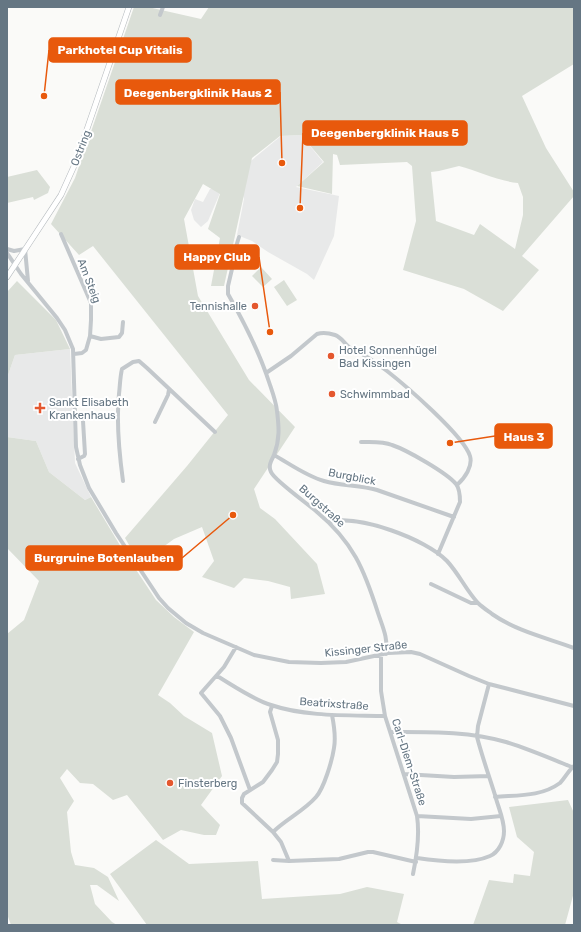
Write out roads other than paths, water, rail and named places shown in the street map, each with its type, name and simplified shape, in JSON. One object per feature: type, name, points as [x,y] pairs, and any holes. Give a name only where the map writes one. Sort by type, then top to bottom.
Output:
[{"type":"main road","name":"Ostring","points":[[7,277],[61,195],[75,164],[129,7]]},
{"type":"street","points":[[160,15],[163,7]]},
{"type":"street","name":"Am Steig","points":[[61,234],[91,303],[92,320],[86,350],[82,354],[74,354]]},
{"type":"street","name":"Burgstraße","points":[[239,237],[234,253],[228,294],[247,328],[266,373],[274,398],[279,436],[274,455],[270,462],[270,468],[273,475],[329,522],[347,542],[365,575],[385,632],[387,644],[384,654]]},
{"type":"street","points":[[7,249],[14,251],[26,249],[29,283]]},
{"type":"street","name":"Kissinger Straße","points":[[7,254],[65,330],[73,349],[75,426],[78,458],[84,476],[116,533],[159,598],[168,608],[193,628],[258,656],[298,663],[346,662],[400,652],[420,654],[489,684],[574,706]]},
{"type":"street","points":[[90,336],[101,338],[119,337],[122,333],[123,322]]},
{"type":"street","points":[[266,373],[296,352],[317,334],[322,332],[335,335],[348,346],[363,354],[388,372],[428,407],[458,438],[470,456],[470,465],[461,482],[457,485]]},
{"type":"street","points":[[123,481],[117,414],[121,372],[122,369],[133,362],[139,362],[215,432]]},
{"type":"street","points":[[155,422],[168,395],[168,390]]},
{"type":"street","points":[[78,458],[84,456],[85,454],[84,417],[117,414]]},
{"type":"street","points":[[361,442],[391,444],[419,458],[457,485],[460,502],[438,554]]},
{"type":"street","name":"Burgblick","points":[[274,455],[300,470],[325,481],[364,487],[454,517]]},
{"type":"street","points":[[329,522],[340,520],[383,527],[415,540],[438,554],[452,567],[478,604],[494,615],[507,623],[574,648]]},
{"type":"street","points":[[431,584],[471,603],[478,604]]},
{"type":"street","points":[[236,647],[217,676],[201,693],[215,708],[223,721],[231,738],[250,790]]},
{"type":"street","name":"Carl-Diem-Straße","points":[[384,654],[382,691],[385,716],[417,816],[419,837],[413,874]]},
{"type":"street","name":"Beatrixstraße","points":[[217,676],[272,706],[297,711],[332,715],[385,716]]},
{"type":"street","points":[[273,860],[289,861],[339,859],[374,852],[416,860],[460,861],[489,856],[498,850],[502,842],[504,832],[501,816],[477,737],[478,726],[489,684]]},
{"type":"street","points":[[272,706],[270,712],[278,740],[278,754],[276,762],[263,782],[244,794],[242,803],[273,832],[281,842],[289,861]]},
{"type":"street","points":[[273,832],[280,825],[309,804],[319,792],[325,780],[334,748],[334,727],[332,715]]},
{"type":"street","points":[[391,732],[437,732],[506,742],[573,767],[561,782],[543,792],[495,797]]},
{"type":"street","points":[[404,774],[454,777],[489,776]]},
{"type":"street","points":[[417,816],[471,819],[501,816]]},
{"type":"place","name":"Parkhotel Cup Vitalis","points":[[44,96]]},
{"type":"place","name":"Deegenbergklinik Haus 2","points":[[282,163]]},
{"type":"place","name":"Deegenbergklinik Haus 5","points":[[300,208]]},
{"type":"place","name":"Tennishalle","points":[[255,306]]},
{"type":"place","name":"Happy Club","points":[[270,332]]},
{"type":"place","name":"Hotel Sonnenhügel Bad Kissingen","points":[[331,356]]},
{"type":"place","name":"Schwimmbad","points":[[332,394]]},
{"type":"place","name":"Sankt Elisabeth Krankenhaus","points":[[40,408]]},
{"type":"place","name":"Haus 3","points":[[450,443]]},
{"type":"place","name":"Burgruine Botenlauben","points":[[233,515]]},
{"type":"place","name":"Finsterberg","points":[[170,783]]}]
